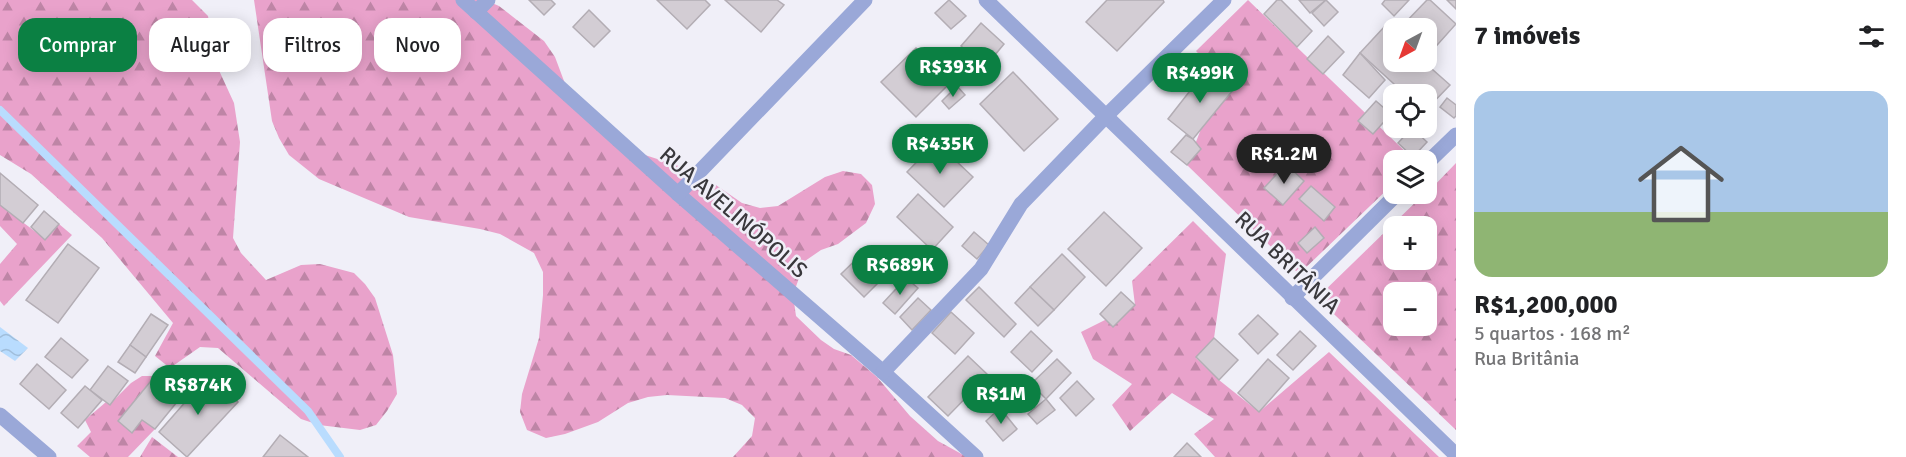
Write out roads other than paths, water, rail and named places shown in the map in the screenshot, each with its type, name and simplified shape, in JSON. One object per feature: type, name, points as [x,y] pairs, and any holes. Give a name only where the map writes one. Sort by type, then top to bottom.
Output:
[{"type":"street","name":"RUA AVELINÓPOLIS","points":[[463,0],[678,194],[883,372],[976,457]]},
{"type":"street","points":[[476,12],[488,0]]},
{"type":"street","points":[[678,194],[865,0]]},
{"type":"street","name":"RUA BRITÂNIA","points":[[986,0],[1456,455]]},
{"type":"street","points":[[883,372],[981,269],[1021,204],[1106,116],[1224,0]]},
{"type":"street","points":[[1437,153],[1456,135]]},
{"type":"street","points":[[1292,298],[1387,204]]},
{"type":"street","points":[[0,415],[49,457]]},
{"type":"water","points":[[0,327],[28,348],[15,361],[0,351]]},
{"type":"waterway","points":[[0,110],[308,411],[340,457]]}]
